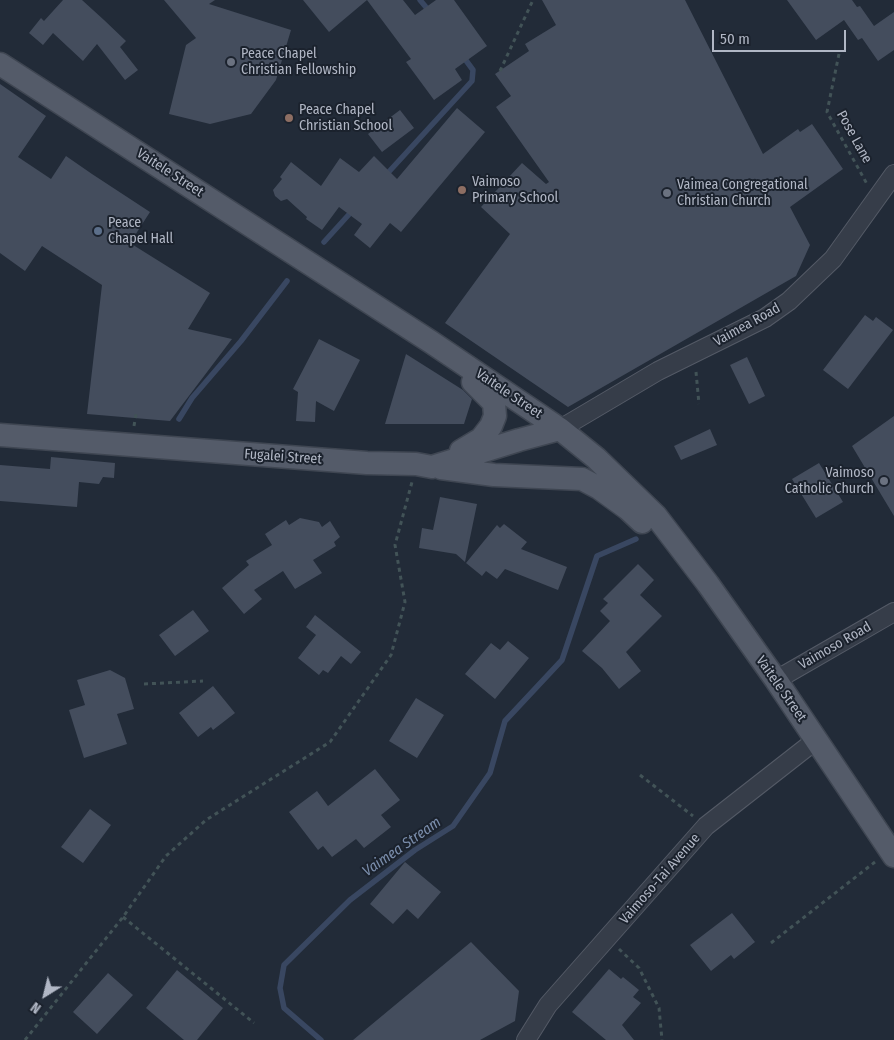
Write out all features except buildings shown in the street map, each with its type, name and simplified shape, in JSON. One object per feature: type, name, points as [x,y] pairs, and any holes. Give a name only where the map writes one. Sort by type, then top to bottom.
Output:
[{"type":"main road","name":"Vaitele Street","points":[[0,64],[431,342],[560,429],[596,458],[656,516],[708,584],[776,680],[892,853]]},
{"type":"main road","points":[[424,466],[481,439],[491,426],[495,416],[494,403],[431,342]]},
{"type":"main road","name":"Fugalei Street","points":[[0,435],[424,466],[560,429]]},
{"type":"main road","points":[[424,466],[494,474],[582,480],[600,488],[628,509],[708,584]]},
{"type":"street","name":"Vaimea Road","points":[[560,429],[658,371],[765,318],[789,301],[833,259],[894,174]]},
{"type":"street","name":"Vaimoso Road","points":[[776,680],[894,612]]},
{"type":"street","name":"Vaimoso-Tai Avenue","points":[[526,1040],[548,1005],[706,826],[816,740]]},
{"type":"path","points":[[500,71],[533,0]]},
{"type":"path","name":"Pose Lane","points":[[839,54],[827,112],[876,200]]},
{"type":"path","points":[[694,354],[699,404]]},
{"type":"path","points":[[25,1040],[123,917],[166,856],[206,820],[330,742],[391,655],[405,602],[395,544],[424,466]]},
{"type":"path","points":[[144,684],[204,680]]},
{"type":"path","points":[[640,776],[706,826]]},
{"type":"path","points":[[771,943],[892,853]]},
{"type":"path","points":[[123,917],[254,1023]]},
{"type":"path","points":[[607,938],[640,968],[659,1008],[662,1040]]},
{"type":"waterway","points":[[420,0],[430,12]]},
{"type":"waterway","points":[[385,176],[472,81],[473,70],[462,55]]},
{"type":"waterway","points":[[324,242],[353,210]]},
{"type":"waterway","points":[[179,419],[192,398],[241,341],[287,281]]},
{"type":"waterway","name":"Vaimea Stream","points":[[321,1040],[284,1008],[280,988],[284,965],[350,900],[415,850],[453,826],[490,773],[505,721],[562,660],[597,556],[636,539]]},
{"type":"place","name":"Peace Chapel Christian Fellowship","points":[[231,62]]},
{"type":"place","name":"Peace Chapel Christian School","points":[[289,118]]},
{"type":"place","name":"Vaimoso Primary School","points":[[462,190]]},
{"type":"place","name":"Vaimea Congregational Christian Church","points":[[667,193]]},
{"type":"place","name":"Peace Chapel Hall","points":[[98,231]]},
{"type":"place","name":"Vaimoso Catholic Church","points":[[884,481]]}]
